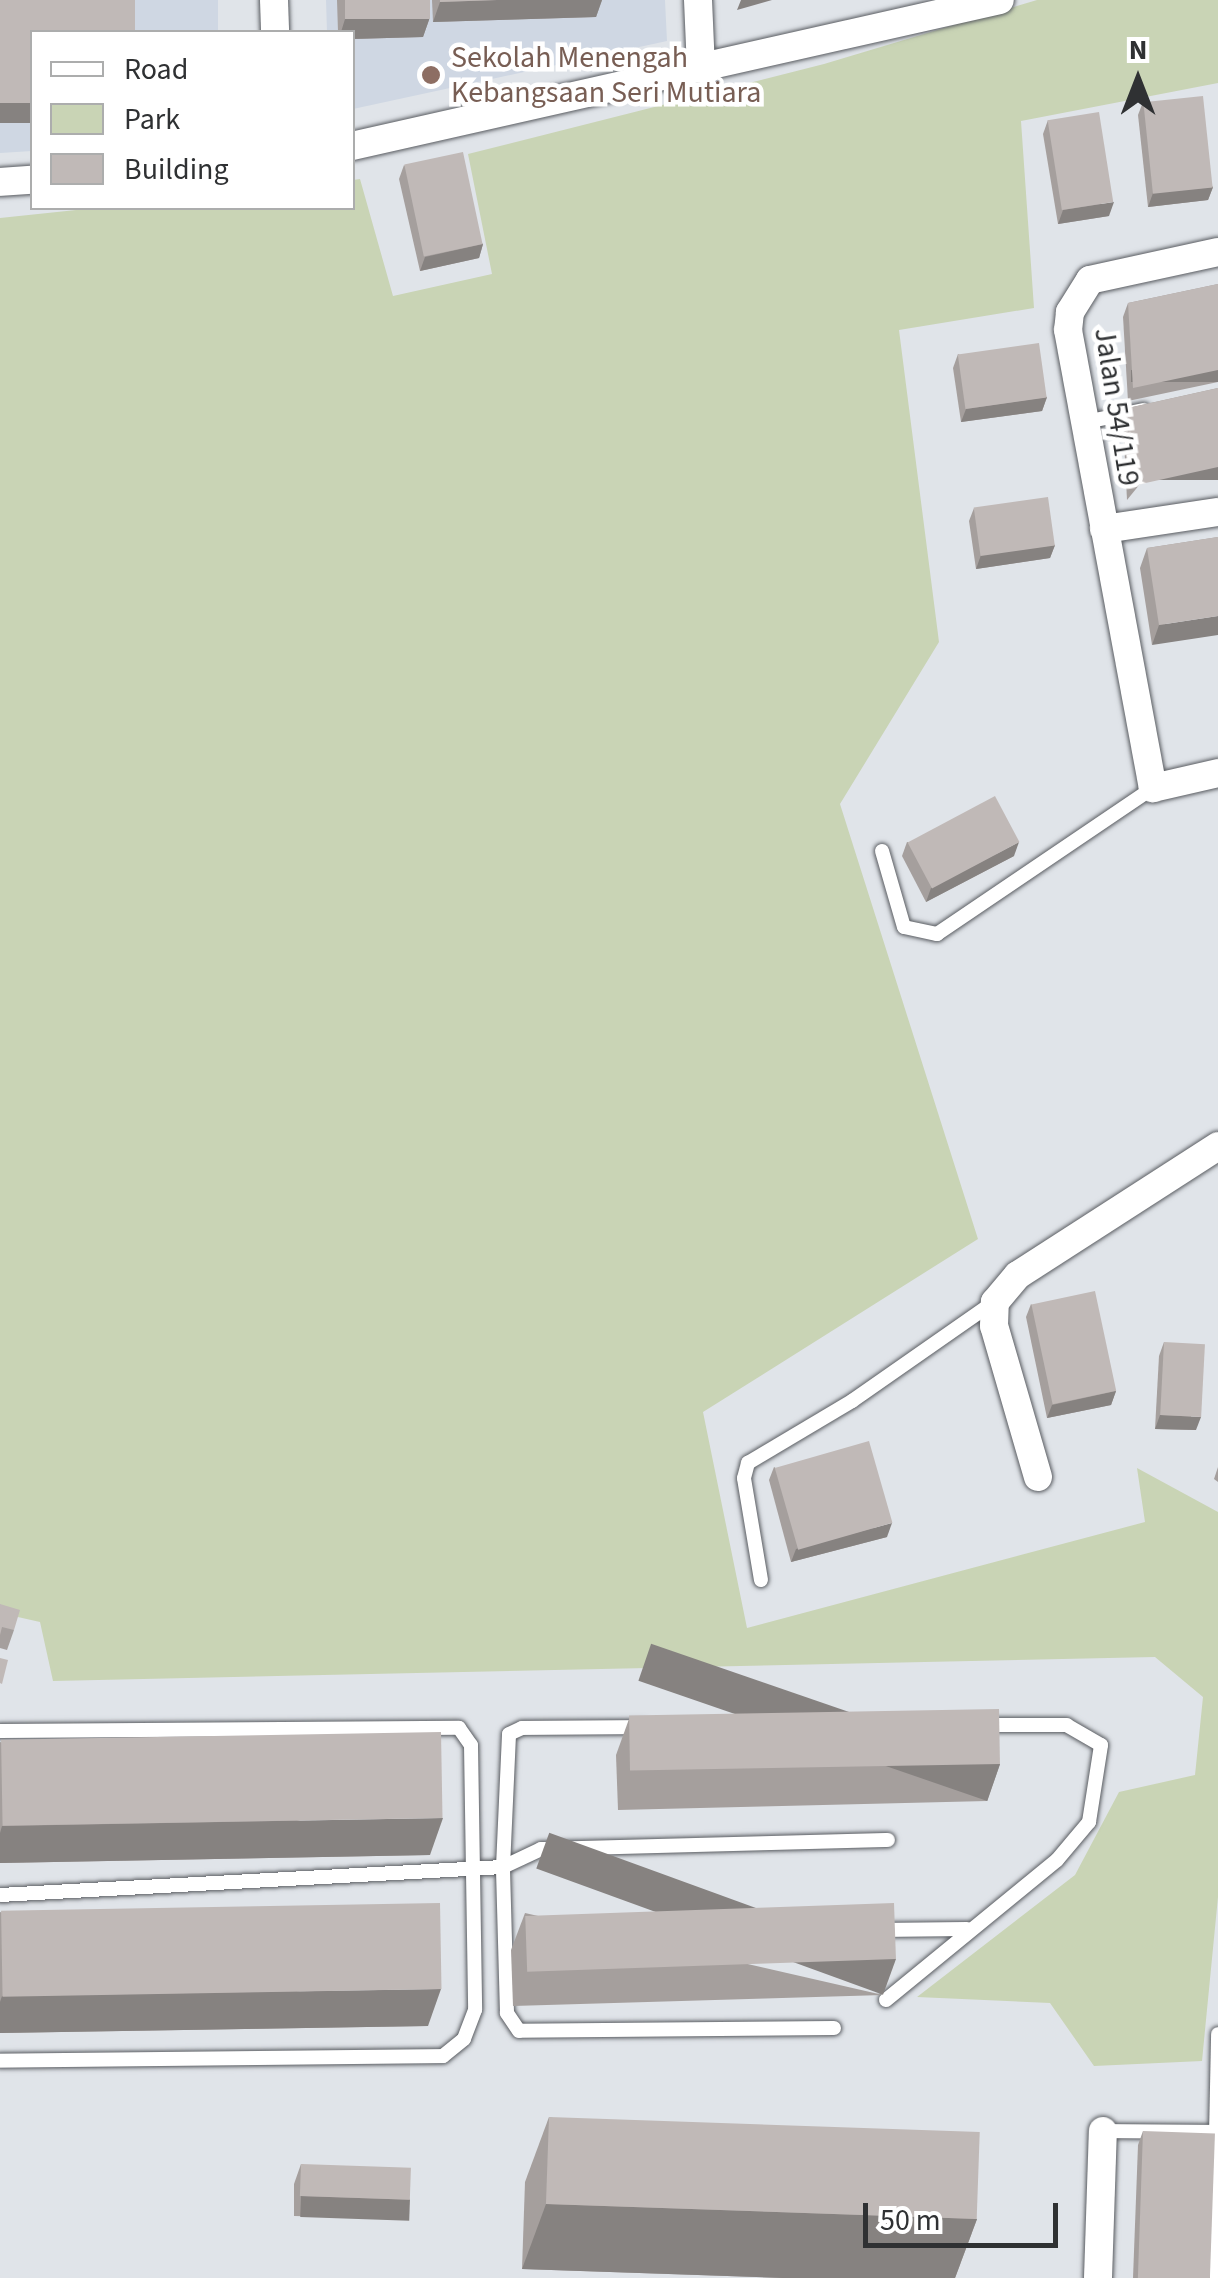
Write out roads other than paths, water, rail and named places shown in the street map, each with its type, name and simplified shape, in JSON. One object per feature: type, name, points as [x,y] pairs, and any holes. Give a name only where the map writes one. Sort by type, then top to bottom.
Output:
[{"type":"street","points":[[274,0],[274,30]]},
{"type":"street","points":[[698,0],[701,69]]},
{"type":"street","points":[[355,145],[1000,0]]},
{"type":"street","points":[[0,182],[30,180]]},
{"type":"street","name":"Jalan 54/119","points":[[1153,788],[1081,423],[1068,330],[1077,295],[1105,272],[1218,252]]},
{"type":"street","points":[[1104,529],[1218,512]]},
{"type":"street","points":[[1153,788],[1218,773]]},
{"type":"street","points":[[1038,1477],[994,1326],[995,1302],[1018,1275],[1218,1146]]},
{"type":"street","points":[[1098,2278],[1103,2131]]},
{"type":"lane","points":[[1081,423],[1166,405]]},
{"type":"lane","points":[[882,851],[904,927],[937,934],[1153,788]]},
{"type":"lane","points":[[762,1580],[744,1478],[748,1463],[852,1402],[995,1302]]},
{"type":"lane","points":[[886,2000],[1057,1860],[1089,1822],[1100,1774],[1100,1746],[1067,1725],[971,1726]]},
{"type":"lane","points":[[662,1727],[522,1728],[509,1734],[503,1867],[507,2013],[519,2031],[834,2028]]},
{"type":"lane","points":[[0,1731],[459,1728],[471,1746],[475,2010],[464,2039],[443,2056],[0,2061]]},
{"type":"lane","points":[[0,1895],[473,1870],[503,1867],[541,1849],[888,1840]]},
{"type":"lane","points":[[853,1930],[967,1930]]},
{"type":"lane","points":[[1214,2278],[1218,2034]]},
{"type":"lane","points":[[1103,2131],[1218,2132]]},
{"type":"place","name":"Sekolah Menengah Kebangsaan Seri Mutiara","points":[[431,75]]}]
